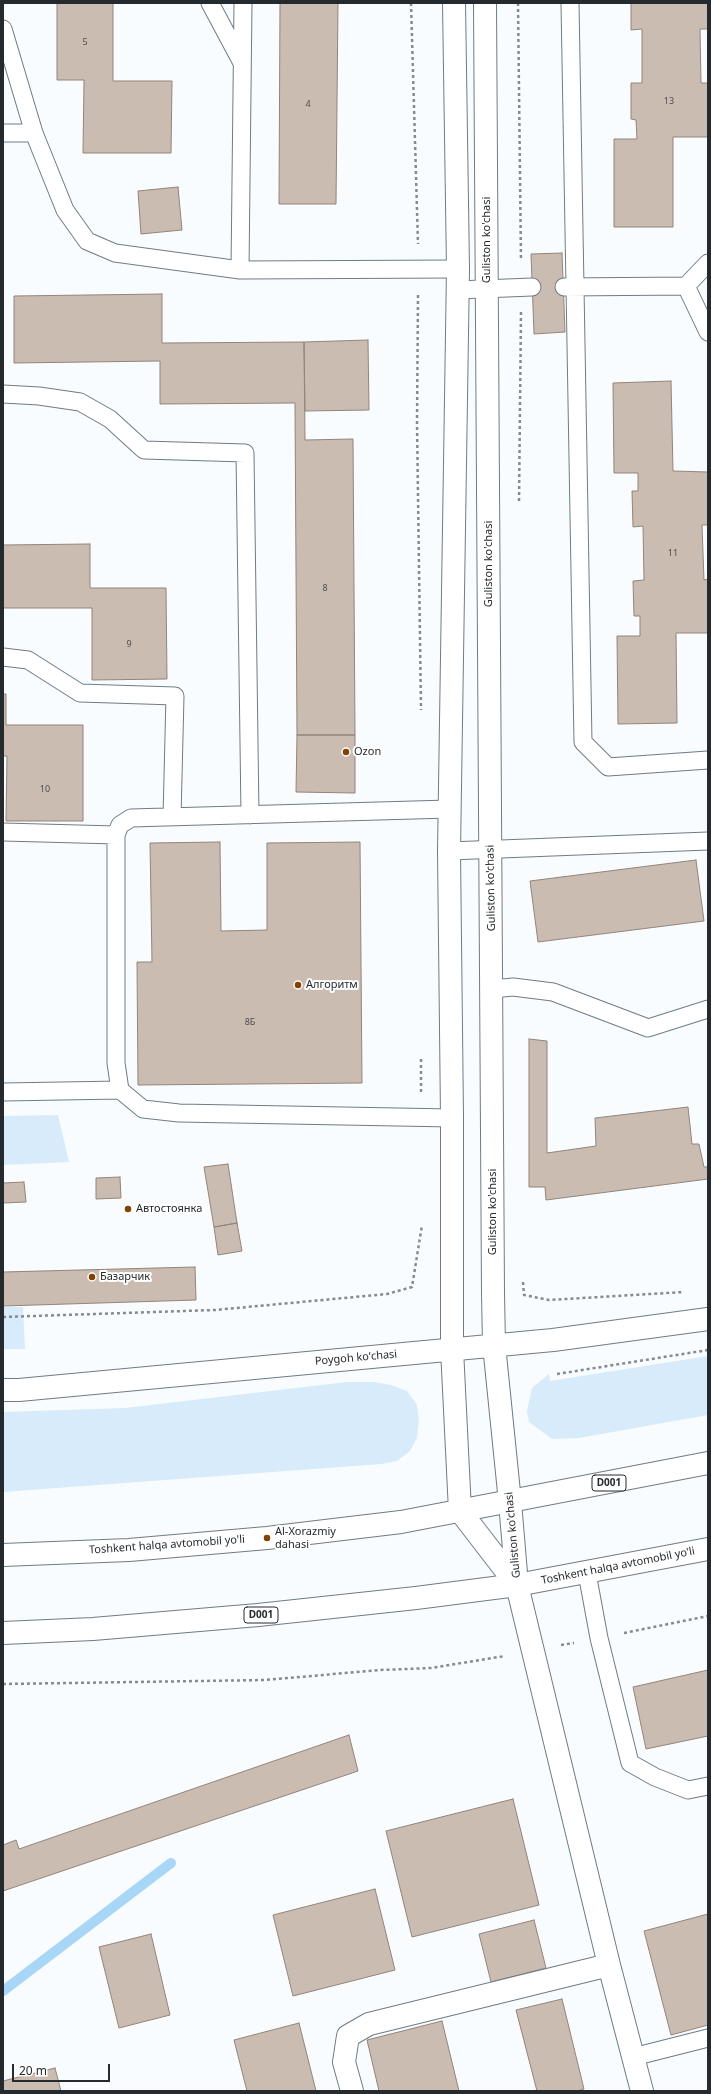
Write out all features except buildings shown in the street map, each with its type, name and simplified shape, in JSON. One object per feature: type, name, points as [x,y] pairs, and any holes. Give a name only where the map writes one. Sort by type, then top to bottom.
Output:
[{"type":"main road","points":[[454,3],[457,280],[449,851],[452,1118],[452,1349],[460,1511]]},
{"type":"main road","name":"Guliston ko'chasi","points":[[485,3],[494,1345],[518,1585]]},
{"type":"main road","name":"Poygoh koʻchasi","points":[[3,1390],[19,1390],[553,1340],[708,1319]]},
{"type":"main road","name":"Toshkent halqa avtomobil yo'li","points":[[3,1555],[129,1550],[267,1538],[401,1522],[708,1463]]},
{"type":"main road","name":"Guliston ko'chasi","points":[[460,1511],[518,1585]]},
{"type":"main road","name":"Toshkent halqa avtomobil yo'li","points":[[3,1633],[93,1629],[258,1615],[518,1585],[708,1549]]},
{"type":"main road","points":[[518,1585],[609,1965],[642,2091]]},
{"type":"main road","points":[[352,2091],[344,2062],[348,2036],[368,2024],[609,1965]]},
{"type":"lane","points":[[210,3],[242,63]]},
{"type":"lane","points":[[240,270],[243,3]]},
{"type":"lane","points":[[570,3],[569,286],[583,742],[608,767],[708,760]]},
{"type":"lane","points":[[4,33],[34,133],[65,210],[87,241],[115,253],[240,270],[419,268],[487,289],[527,288]]},
{"type":"lane","points":[[3,133],[34,133]]},
{"type":"lane","points":[[569,286],[686,286],[708,263]]},
{"type":"lane","points":[[686,286],[708,332]]},
{"type":"lane","points":[[3,394],[39,396],[80,402],[110,419],[144,450],[245,453],[250,815]]},
{"type":"lane","points":[[3,657],[28,660],[80,693],[175,696],[172,817]]},
{"type":"lane","points":[[120,1090],[116,1063],[116,835],[120,825],[131,818],[449,809]]},
{"type":"lane","points":[[3,832],[116,835]]},
{"type":"lane","points":[[449,851],[491,851],[708,840]]},
{"type":"lane","points":[[492,989],[513,987],[553,992],[648,1028],[708,1009]]},
{"type":"lane","points":[[3,1092],[120,1090],[143,1109],[179,1113],[452,1118]]},
{"type":"lane","points":[[587,1573],[599,1638],[630,1763],[655,1777],[688,1790],[708,1786]]},
{"type":"lane","points":[[633,2057],[708,2038]]},
{"type":"path","points":[[411,3],[419,268],[417,423],[421,716]]},
{"type":"path","points":[[518,3],[527,288]]},
{"type":"path","points":[[421,1057],[421,1118]]},
{"type":"path","points":[[3,1317],[215,1310],[387,1294],[412,1287],[423,1219]]},
{"type":"path","points":[[524,1295],[549,1300],[692,1291]]},
{"type":"path","points":[[557,1374],[708,1350]]},
{"type":"path","points":[[3,1684],[265,1680],[380,1670],[431,1668],[534,1651],[708,1616]]},
{"type":"shaded area","points":[[58,1115],[69,1162],[3,1165],[3,1116]]},
{"type":"shaded area","points":[[3,1307],[23,1307],[25,1349],[3,1349]]},
{"type":"shaded area","points":[[708,1356],[708,1415],[579,1438],[552,1439],[529,1422],[527,1411],[532,1388],[549,1374],[550,1381]]},
{"type":"shaded area","points":[[347,1382],[374,1382],[391,1385],[407,1391],[417,1405],[419,1421],[417,1438],[410,1451],[397,1461],[381,1464],[3,1492],[3,1412],[125,1408]]},
{"type":"waterway","points":[[3,1991],[171,1863]]},
{"type":"place","name":"Ozon","points":[[346,752]]},
{"type":"place","name":"Алгоритм","points":[[298,985]]},
{"type":"place","name":"Автостоянка","points":[[128,1209]]},
{"type":"place","name":"Базарчик","points":[[92,1277]]},
{"type":"place","name":"Al-Xorazmiy dahasi","points":[[267,1538]]}]
